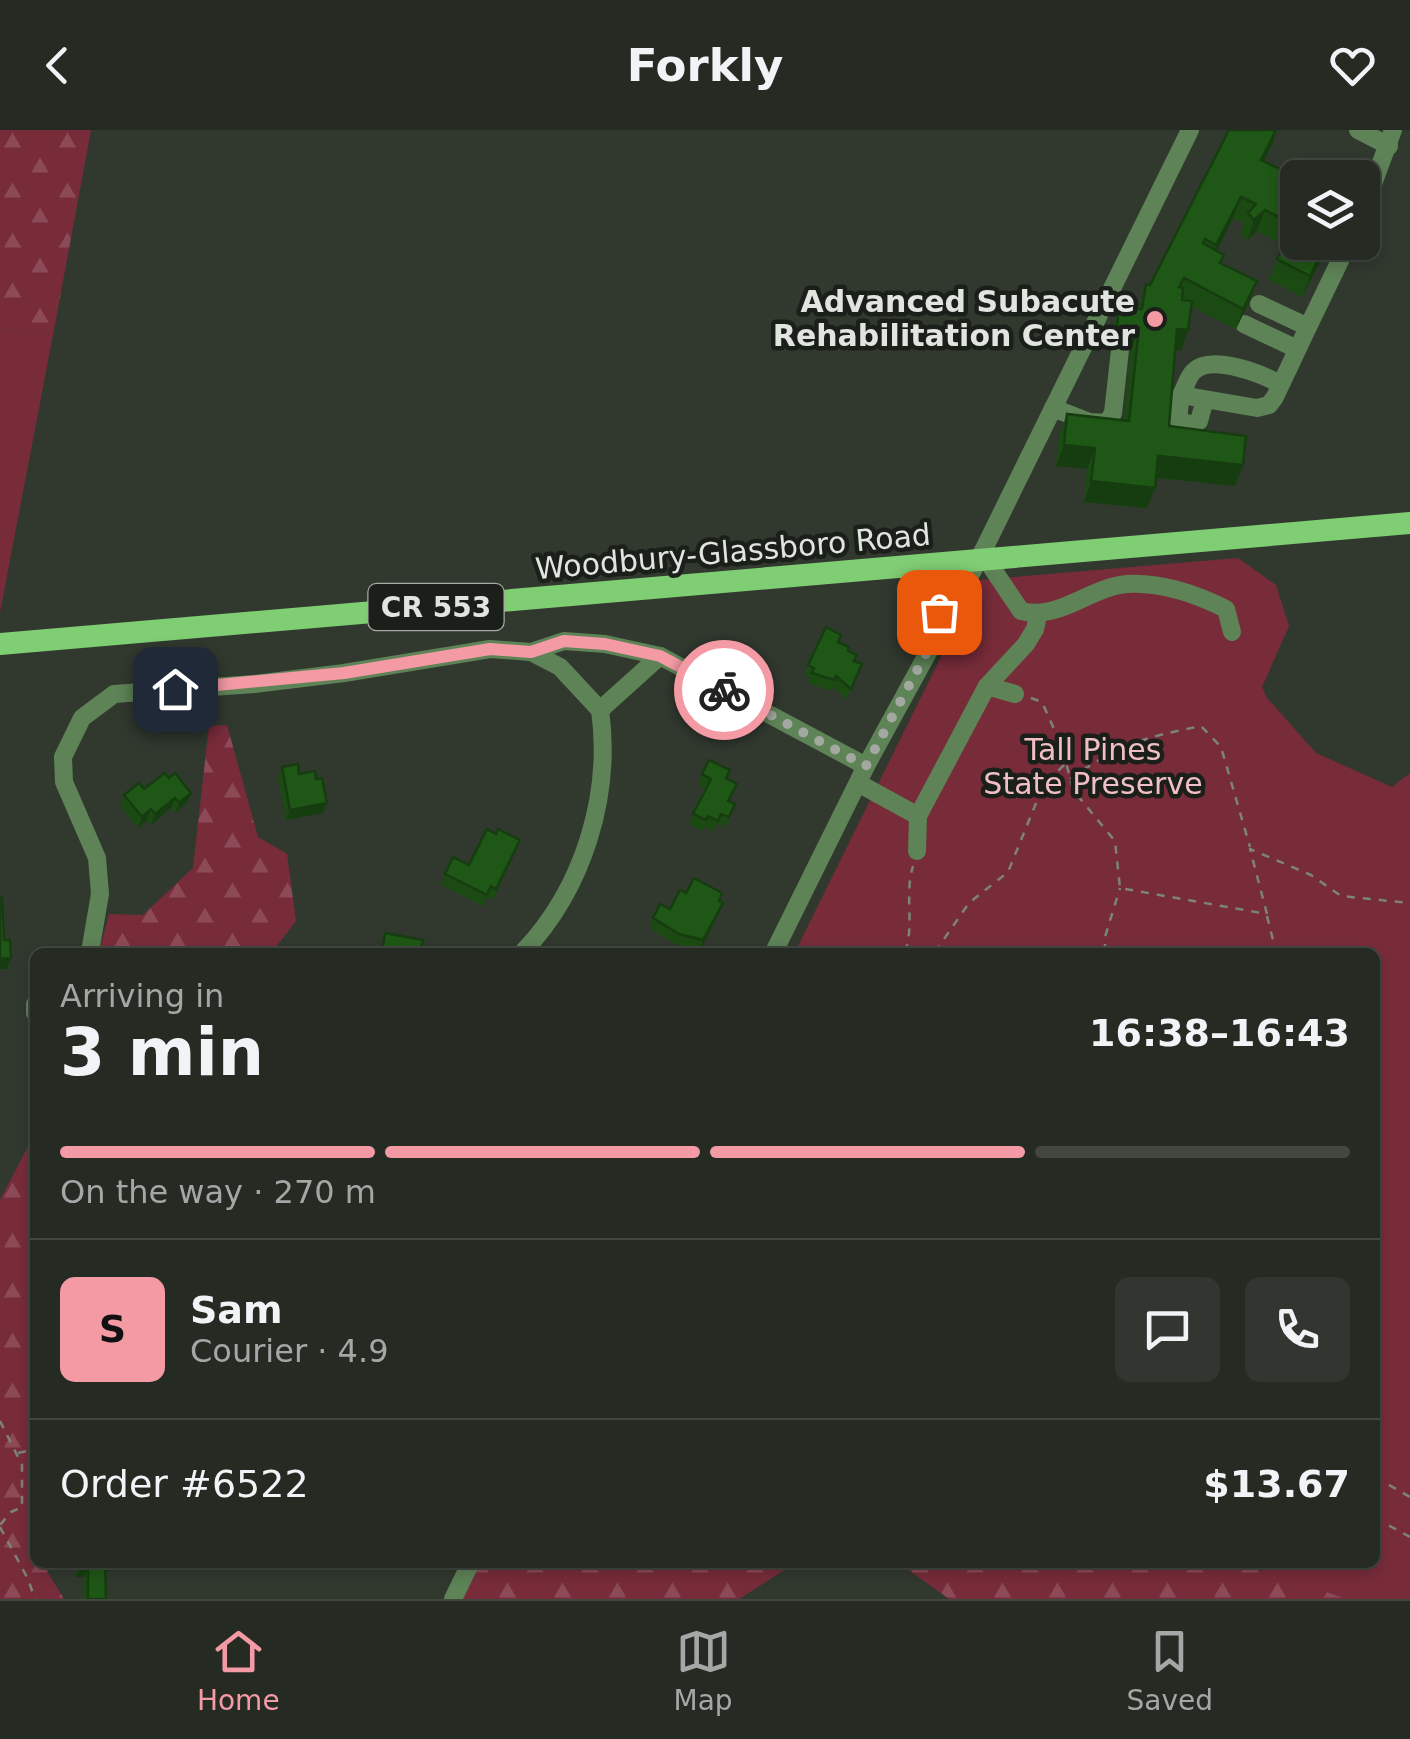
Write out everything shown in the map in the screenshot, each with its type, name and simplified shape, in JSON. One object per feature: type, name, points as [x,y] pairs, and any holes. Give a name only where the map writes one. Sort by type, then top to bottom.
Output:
[{"type":"main road","name":"Woodbury-Glassboro Road","points":[[0,644],[1410,523]]},
{"type":"main road","points":[[906,568],[936,587],[940,599],[937,633]]},
{"type":"street","points":[[776,948],[937,633],[982,562],[1190,130]]},
{"type":"street","points":[[1358,130],[1391,138],[1380,167]]},
{"type":"street","points":[[1181,395],[1257,408],[1269,405],[1340,260]]},
{"type":"street","points":[[1108,294],[1125,306]]},
{"type":"street","points":[[1259,304],[1308,327]]},
{"type":"street","points":[[1244,324],[1298,349]]},
{"type":"street","points":[[1053,408],[1089,422],[1107,423],[1113,413],[1120,350]]},
{"type":"street","points":[[1205,400],[1198,421],[1190,425],[1178,418],[1181,395],[1193,372],[1206,365],[1254,370],[1280,384]]},
{"type":"street","points":[[982,562],[1021,611],[1038,615],[1125,584],[1193,592],[1226,609],[1232,632]]},
{"type":"street","points":[[918,850],[918,816],[988,686],[1026,644],[1038,615]]},
{"type":"street","points":[[91,948],[100,894],[96,858],[64,782],[63,757],[82,718],[114,694],[326,676],[490,649],[531,652],[564,641],[605,644],[660,656],[862,775],[918,816]]},
{"type":"street","points":[[526,948],[563,899],[586,844],[602,780],[600,710],[560,667],[531,652]]},
{"type":"street","points":[[600,710],[660,656]]},
{"type":"street","points":[[988,686],[1015,694]]},
{"type":"street","points":[[453,1599],[468,1568]]},
{"type":"path","points":[[1015,694],[1042,702],[1074,790],[1091,816],[1115,841],[1120,888],[1105,948]]},
{"type":"path","points":[[1070,779],[1134,740],[1201,726],[1220,748],[1275,948]]},
{"type":"path","points":[[938,948],[969,903],[1008,872],[1043,786],[1066,763]]},
{"type":"path","points":[[1250,849],[1311,875],[1341,896],[1410,903]]},
{"type":"path","points":[[906,948],[912,923],[910,874],[918,850]]},
{"type":"path","points":[[1120,888],[1267,914]]},
{"type":"path","points":[[0,1421],[22,1464],[22,1507],[11,1512],[0,1526],[35,1599]]},
{"type":"path","points":[[18,1453],[30,1450]]},
{"type":"path","points":[[1380,1481],[1410,1497]]},
{"type":"path","points":[[1380,1521],[1410,1537]]},
{"type":"green space","points":[[0,130],[91,130],[53,335],[0,328]]},
{"type":"green space","points":[[0,328],[53,335],[0,612]]},
{"type":"green space","name":"Tall Pines State Preserve","points":[[1238,558],[1276,585],[1289,626],[1262,687],[1267,698],[1316,753],[1392,787],[1410,773],[1410,1599],[1318,1599],[1256,1568],[1380,1568],[1380,948],[797,948],[979,580]]},
{"type":"green space","points":[[227,725],[258,837],[287,854],[296,921],[275,948],[100,948],[109,914],[143,915],[193,868],[209,726]]},
{"type":"green space","points":[[30,1143],[30,1568],[52,1568],[47,1571],[64,1599],[0,1599],[0,1200]]},
{"type":"green space","points":[[470,1568],[787,1568],[739,1599],[454,1599]]},
{"type":"green space","points":[[906,1568],[1252,1568],[1347,1599],[949,1599]]},
{"type":"building","name":"Advanced Subacute Rehabilitation Center","points":[[1229,130],[1276,130],[1261,160],[1280,169],[1280,218],[1265,210],[1254,220],[1248,213],[1256,204],[1241,197],[1216,245],[1205,239],[1203,243],[1224,255],[1220,263],[1257,281],[1243,309],[1184,278],[1179,287],[1183,288],[1182,300],[1192,301],[1188,330],[1177,329],[1169,426],[1246,436],[1243,465],[1158,456],[1155,488],[1091,481],[1095,448],[1064,445],[1067,414],[1129,421],[1139,328],[1117,326],[1119,307],[1142,309],[1146,284],[1150,285]]},
{"type":"building","name":"Advanced Subacute Rehabilitation Center","points":[[1280,253],[1280,260],[1318,260],[1310,276],[1277,259]]},
{"type":"building","points":[[826,627],[841,635],[838,642],[849,647],[848,651],[857,655],[854,661],[862,664],[851,689],[836,676],[834,680],[812,673],[814,668],[808,665]]},
{"type":"building","points":[[709,760],[730,770],[726,778],[737,784],[728,801],[735,804],[729,817],[721,814],[718,821],[693,814],[711,779],[702,774]]},
{"type":"building","points":[[298,764],[299,774],[315,771],[316,779],[322,778],[327,803],[290,810],[282,767]]},
{"type":"building","points":[[165,773],[169,778],[175,773],[191,793],[179,803],[175,798],[155,814],[151,809],[142,817],[124,795],[139,783],[144,789]]},
{"type":"building","points":[[487,829],[496,834],[498,829],[520,840],[496,889],[491,886],[487,895],[445,874],[453,857],[469,865]]},
{"type":"building","points":[[694,878],[722,893],[719,901],[723,903],[703,940],[679,934],[653,918],[660,904],[670,909],[680,890],[686,893]]},
{"type":"building","points":[[0,898],[4,940],[10,940],[11,958],[0,959]]},
{"type":"building","points":[[385,933],[423,940],[421,948],[383,948]]},
{"type":"building","points":[[88,1568],[105,1568],[106,1599],[88,1599]]},
{"type":"way so far","points":[[724,690],[866,766],[937,633],[939,612]]},
{"type":"place","name":"Advanced Subacute Rehabilitation Center","points":[[1155,319]]},
{"type":"route","points":[[175,689],[344,673],[490,649],[531,652],[564,641],[605,644],[660,656],[724,690]]}]
